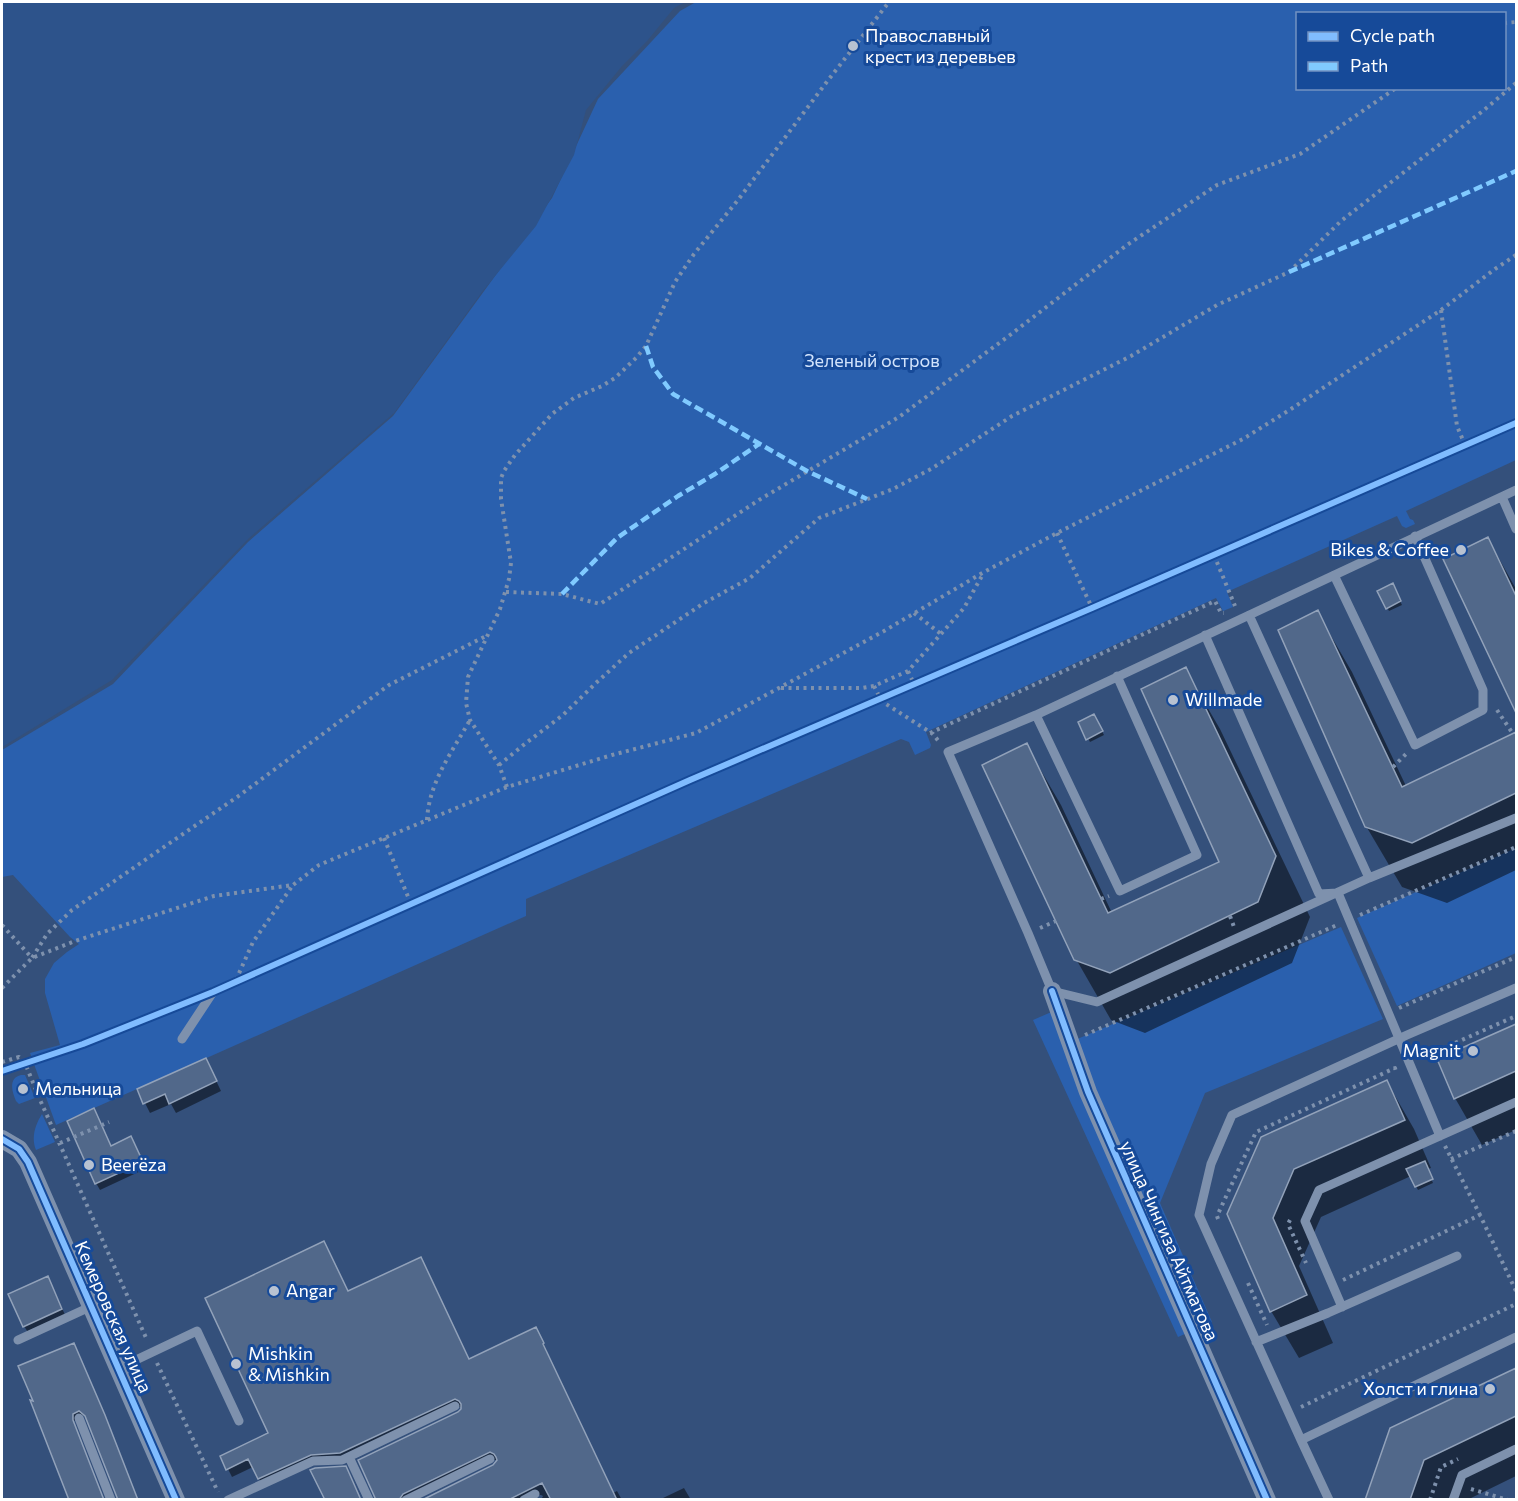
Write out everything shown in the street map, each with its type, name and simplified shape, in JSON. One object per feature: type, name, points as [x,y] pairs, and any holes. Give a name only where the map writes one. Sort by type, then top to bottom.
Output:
[{"type":"street","name":"улица Чингиза Айтматова","points":[[1052,991],[1088,1092],[1266,1500]]},
{"type":"street","name":"Кемеровская улица","points":[[2,1139],[20,1149],[28,1162],[176,1500]]},
{"type":"lane","points":[[1516,490],[1036,714],[948,752],[1052,991],[1097,1002],[1369,878],[1516,818]]},
{"type":"lane","points":[[1502,497],[1516,529]]},
{"type":"lane","points":[[1334,575],[1415,745],[1483,710],[1483,690],[1415,536]]},
{"type":"lane","points":[[1249,615],[1369,878]]},
{"type":"lane","points":[[1205,634],[1319,894],[1338,893]]},
{"type":"lane","points":[[1036,714],[1120,891],[1197,855],[1117,676]]},
{"type":"lane","points":[[1338,893],[1440,1136]]},
{"type":"lane","points":[[1329,1500],[1199,1215],[1211,1164],[1232,1114],[1516,988]]},
{"type":"lane","points":[[182,1039],[213,992]]},
{"type":"lane","points":[[1342,1306],[1305,1221],[1319,1190],[1516,1102]]},
{"type":"lane","points":[[1256,1342],[1457,1256]]},
{"type":"lane","points":[[18,1340],[92,1306]]},
{"type":"lane","points":[[119,1368],[198,1331],[239,1421]]},
{"type":"lane","points":[[1301,1440],[1516,1337]]},
{"type":"lane","points":[[228,1500],[313,1461],[342,1460],[455,1406]]},
{"type":"lane","points":[[79,1418],[111,1500]]},
{"type":"lane","points":[[1453,1500],[1462,1475],[1516,1449]]},
{"type":"lane","points":[[349,1457],[369,1500]]},
{"type":"lane","points":[[406,1500],[490,1459]]},
{"type":"lane","points":[[524,1500],[535,1494]]},
{"type":"path","points":[[507,787],[499,765],[470,720],[466,703],[468,677],[506,592],[511,563],[501,499],[501,478],[504,471],[515,455],[552,414],[574,398],[615,378],[646,346],[675,282],[694,254],[889,2]]},
{"type":"path","points":[[499,765],[563,715],[629,653],[704,603],[750,578],[819,518],[893,489],[932,469],[1012,416],[1131,356],[1217,305],[1289,272],[1341,221],[1476,117],[1516,83]]},
{"type":"path","points":[[506,592],[562,594],[600,604],[759,500],[899,417],[1127,245],[1217,185],[1300,154],[1393,90]]},
{"type":"path","points":[[236,981],[253,942],[293,885],[319,865],[507,787],[612,755],[696,733],[884,632],[984,572],[1243,439],[1441,310],[1516,255]]},
{"type":"path","points":[[1441,310],[1457,426],[1465,446]]},
{"type":"path","points":[[2,1071],[83,1044],[213,992],[646,800],[1516,423]]},
{"type":"path","points":[[1057,533],[1092,608]]},
{"type":"path","points":[[1214,555],[1235,604],[1234,608]]},
{"type":"path","points":[[781,688],[862,688],[874,686],[908,671],[964,608],[984,572]]},
{"type":"path","points":[[874,686],[886,704],[929,732],[1215,601],[1221,613],[1225,612]]},
{"type":"path","points":[[914,613],[941,634]]},
{"type":"path","points":[[2,988],[32,958],[47,934],[72,910],[240,795],[389,685],[487,635]]},
{"type":"path","points":[[908,671],[914,684]]},
{"type":"path","points":[[427,820],[428,803],[438,776],[470,720]]},
{"type":"path","points":[[384,837],[411,904]]},
{"type":"path","points":[[1076,1039],[1516,846]]},
{"type":"path","points":[[32,958],[75,941],[214,896],[293,885]]},
{"type":"path","points":[[2,925],[32,958]]},
{"type":"path","points":[[1395,1010],[1516,957]]},
{"type":"path","points":[[1420,1059],[1516,1016]]},
{"type":"path","points":[[2,1062],[19,1057],[25,1063],[152,1353],[219,1494]]},
{"type":"path","points":[[1216,1216],[1256,1132],[1395,1068],[1400,1078]]},
{"type":"path","points":[[60,1143],[109,1122]]},
{"type":"path","points":[[1451,1159],[1516,1131]]},
{"type":"path","points":[[1440,1136],[1516,1291]]},
{"type":"path","points":[[1333,1285],[1480,1215]]},
{"type":"path","points":[[1299,1408],[1516,1304]]},
{"type":"path","points":[[1430,1500],[1441,1467]]},
{"type":"path","points":[[1459,1485],[1508,1500]]},
{"type":"green space","name":"Зеленый остров","points":[[696,2],[1516,2],[1516,460],[1406,511],[1415,524],[1406,528],[1402,526],[1397,516],[1227,592],[1233,607],[1223,611],[1216,598],[926,732],[930,748],[915,755],[909,742],[901,739],[526,899],[526,916],[56,1125],[30,1053],[60,1045],[45,993],[45,979],[54,963],[79,944],[13,875],[2,877],[2,750],[113,684],[248,542],[393,416],[552,198],[598,99],[680,11]]},
{"type":"green space","points":[[1516,848],[1516,953],[1397,1006],[1357,918]]},
{"type":"green space","points":[[1341,927],[1383,1019],[1205,1093],[1160,1203],[1212,1322],[1178,1337],[1033,1020],[1056,1010],[1075,1040]]},
{"type":"green space","points":[[25,1075],[35,1098],[19,1104],[12,1086],[14,1079]]},
{"type":"green space","points":[[42,1114],[55,1142],[36,1150],[34,1132]]},
{"type":"shaded area","points":[[2,2],[685,2],[674,8],[586,110],[574,155],[536,226],[482,292],[394,413],[249,538],[112,680],[2,747]]},
{"type":"building","points":[[1488,537],[1516,596],[1516,713],[1443,559]]},
{"type":"building","points":[[1393,583],[1401,601],[1386,609],[1377,591]]},
{"type":"building","points":[[1318,610],[1402,787],[1516,732],[1516,793],[1412,843],[1365,827],[1278,630]]},
{"type":"building","points":[[1186,667],[1276,856],[1258,902],[1110,973],[1074,960],[982,765],[1027,743],[1108,913],[1219,862],[1141,689]]},
{"type":"building","points":[[1094,714],[1103,731],[1086,740],[1078,722]]},
{"type":"building","points":[[1516,1024],[1516,1071],[1454,1099],[1437,1059]]},
{"type":"building","points":[[206,1058],[217,1081],[169,1104],[165,1094],[143,1104],[137,1089]]},
{"type":"building","points":[[1387,1080],[1405,1120],[1294,1169],[1273,1218],[1307,1295],[1270,1312],[1227,1214],[1261,1137]]},
{"type":"building","points":[[94,1108],[111,1146],[131,1136],[143,1162],[95,1184],[67,1121]]},
{"type":"building","points":[[1425,1161],[1433,1179],[1415,1187],[1406,1169]]},
{"type":"building","points":[[324,1241],[348,1291],[421,1257],[469,1359],[536,1327],[617,1500],[551,1500],[542,1483],[508,1500],[422,1500],[493,1465],[497,1460],[490,1452],[403,1494],[399,1500],[376,1500],[358,1460],[458,1412],[461,1404],[455,1399],[340,1453],[311,1455],[258,1479],[248,1459],[226,1470],[220,1456],[268,1433],[205,1298]]},
{"type":"building","points":[[48,1276],[62,1309],[23,1327],[8,1294]]},
{"type":"building","points":[[74,1343],[138,1500],[118,1500],[85,1416],[79,1411],[73,1414],[73,1420],[104,1500],[69,1500],[18,1366]]},
{"type":"building","points":[[1516,1368],[1516,1416],[1424,1460],[1410,1500],[1365,1500],[1390,1428]]},
{"type":"building","points":[[346,1466],[361,1500],[325,1500],[310,1470]]},
{"type":"marked path","points":[[1289,272],[1516,171]]},
{"type":"marked path","points":[[646,346],[653,367],[673,394],[807,471],[867,499]]},
{"type":"marked path","points":[[562,594],[617,538],[759,444]]},
{"type":"cycle path","points":[[2,1071],[83,1044],[213,992],[690,780],[1516,423]]},
{"type":"cycle path","points":[[1052,991],[1088,1092],[1267,1500]]},
{"type":"cycle path","points":[[2,1139],[19,1149],[28,1162],[176,1500]]},
{"type":"place","name":"Православный крест из деревьев","points":[[853,46]]},
{"type":"place","name":"Bikes & Coffee","points":[[1461,550]]},
{"type":"place","name":"Willmade","points":[[1173,700]]},
{"type":"place","name":"Magnit","points":[[1473,1051]]},
{"type":"place","name":"Мельница","points":[[23,1089]]},
{"type":"place","name":"Beerëza","points":[[89,1165]]},
{"type":"place","name":"Angar","points":[[274,1291]]},
{"type":"place","name":"Mishkin & Mishkin","points":[[236,1364]]},
{"type":"place","name":"Холст и глина","points":[[1490,1389]]}]
